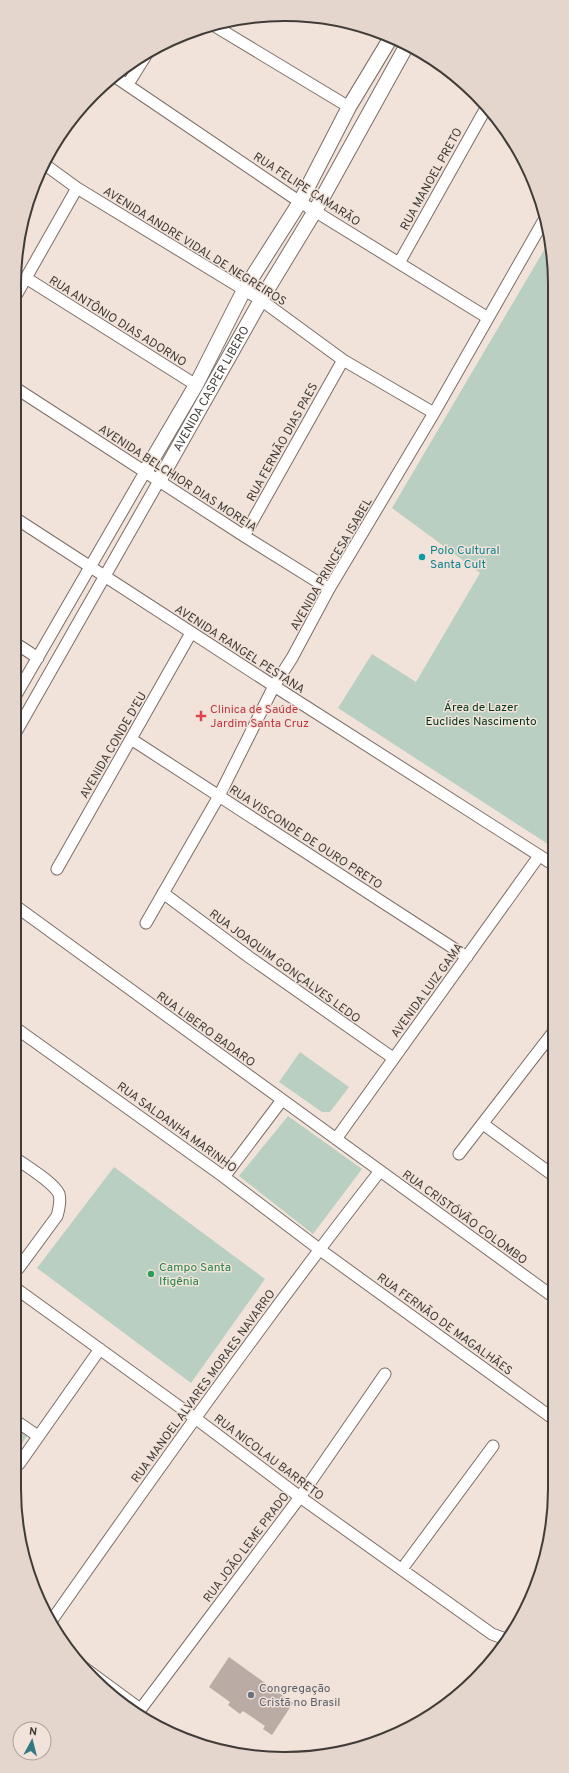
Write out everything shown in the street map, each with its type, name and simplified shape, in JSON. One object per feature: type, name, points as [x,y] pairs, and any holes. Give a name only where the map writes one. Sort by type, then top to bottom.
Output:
[{"type":"street","points":[[220,29],[349,107]]},
{"type":"street","name":"AVENIDA CASPER LIBERO","points":[[21,687],[196,386],[244,290],[300,202],[349,107],[388,42]]},
{"type":"street","name":"AVENIDA CASPER LIBERO","points":[[21,723],[261,300],[315,211],[404,49]]},
{"type":"street","points":[[128,84],[141,63]]},
{"type":"street","name":"RUA FELIPE CAMARÃO","points":[[119,79],[300,202],[488,318]]},
{"type":"street","name":"RUA MANOEL PRETO","points":[[399,263],[484,112]]},
{"type":"street","name":"AVENIDA ANDRE VIDAL DE NEGREIROS","points":[[48,167],[77,188],[261,300],[343,360],[434,413]]},
{"type":"street","points":[[21,287],[77,188]]},
{"type":"street","name":"AVENIDA PRINCESA ISABEL","points":[[146,923],[219,796],[274,686],[292,658],[330,589],[434,413],[541,225]]},
{"type":"street","name":"RUA ANTÔNIO DIAS ADORNO","points":[[26,278],[196,386]]},
{"type":"street","name":"RUA FERNÃO DIAS PAES","points":[[244,536],[343,360]]},
{"type":"street","name":"AVENIDA BELCHIOR DIAS MOREIA","points":[[21,392],[244,536],[330,589]]},
{"type":"street","name":"AVENIDA RANGEL PESTANA","points":[[21,522],[91,566],[191,633],[548,861]]},
{"type":"street","name":"AVENIDA CONDE D'EU","points":[[57,869],[191,633]]},
{"type":"street","points":[[21,646],[38,658]]},
{"type":"street","name":"RUA VISCONDE DE OURO PRETO","points":[[131,740],[467,957]]},
{"type":"street","name":"AVENIDA LUIZ GAMA","points":[[336,1139],[539,856]]},
{"type":"street","name":"RUA JOAQUIM GONÇALVES LEDO","points":[[163,893],[249,957],[393,1058]]},
{"type":"street","name":"RUA LIBERO BADARO","points":[[21,910],[380,1171]]},
{"type":"street","name":"RUA SALDANHA MARINHO","points":[[21,1032],[224,1177],[319,1250]]},
{"type":"street","points":[[459,1154],[548,1039]]},
{"type":"street","points":[[224,1177],[282,1100]]},
{"type":"street","points":[[482,1124],[548,1172]]},
{"type":"street","points":[[21,1162],[52,1185],[59,1195],[60,1206],[57,1216],[21,1265]]},
{"type":"street","name":"RUA MANOEL ALVARES MORAES NAVARRO","points":[[54,1617],[195,1418],[319,1250],[380,1171]]},
{"type":"street","name":"RUA CRISTÓVÃO COLOMBO","points":[[380,1171],[548,1293]]},
{"type":"street","name":"RUA FERNÃO DE MAGALHÃES","points":[[319,1250],[548,1415]]},
{"type":"street","name":"RUA NICOLAU BARRETO","points":[[21,1292],[195,1418],[300,1497],[492,1634],[502,1638]]},
{"type":"street","points":[[21,1461],[100,1349]]},
{"type":"street","name":"RUA JOÃO LEME PRADO","points":[[140,1709],[300,1497],[385,1374]]},
{"type":"street","points":[[21,1424],[38,1436]]},
{"type":"street","points":[[402,1569],[492,1446]]},
{"type":"green space","name":"Área de Lazer Euclides Nascimento","points":[[546,248],[548,284],[548,844],[338,708],[372,654],[416,682],[480,573],[392,508]]},
{"type":"green space","points":[[300,1052],[349,1087],[330,1112],[322,1112],[279,1082]]},
{"type":"green space","points":[[288,1116],[362,1169],[313,1234],[239,1176]]},
{"type":"green space","name":"Campo Santa Ifigênia","points":[[114,1167],[265,1279],[191,1383],[37,1268]]},
{"type":"green space","points":[[21,1430],[28,1435],[21,1444]]},
{"type":"building","name":"Congregação Cristã no Brasil","points":[[229,1657],[293,1703],[272,1735],[263,1729],[265,1726],[243,1711],[240,1714],[228,1705],[230,1702],[209,1687]]},
{"type":"place","name":"Polo Cultural Santa Cult","points":[[422,557]]},
{"type":"place","name":"Clinica de Saúde Jardim Santa Cruz","points":[[201,716]]},
{"type":"place","name":"Campo Santa Ifigênia","points":[[151,1274]]},
{"type":"place","name":"Congregação Cristã no Brasil","points":[[251,1695]]}]
